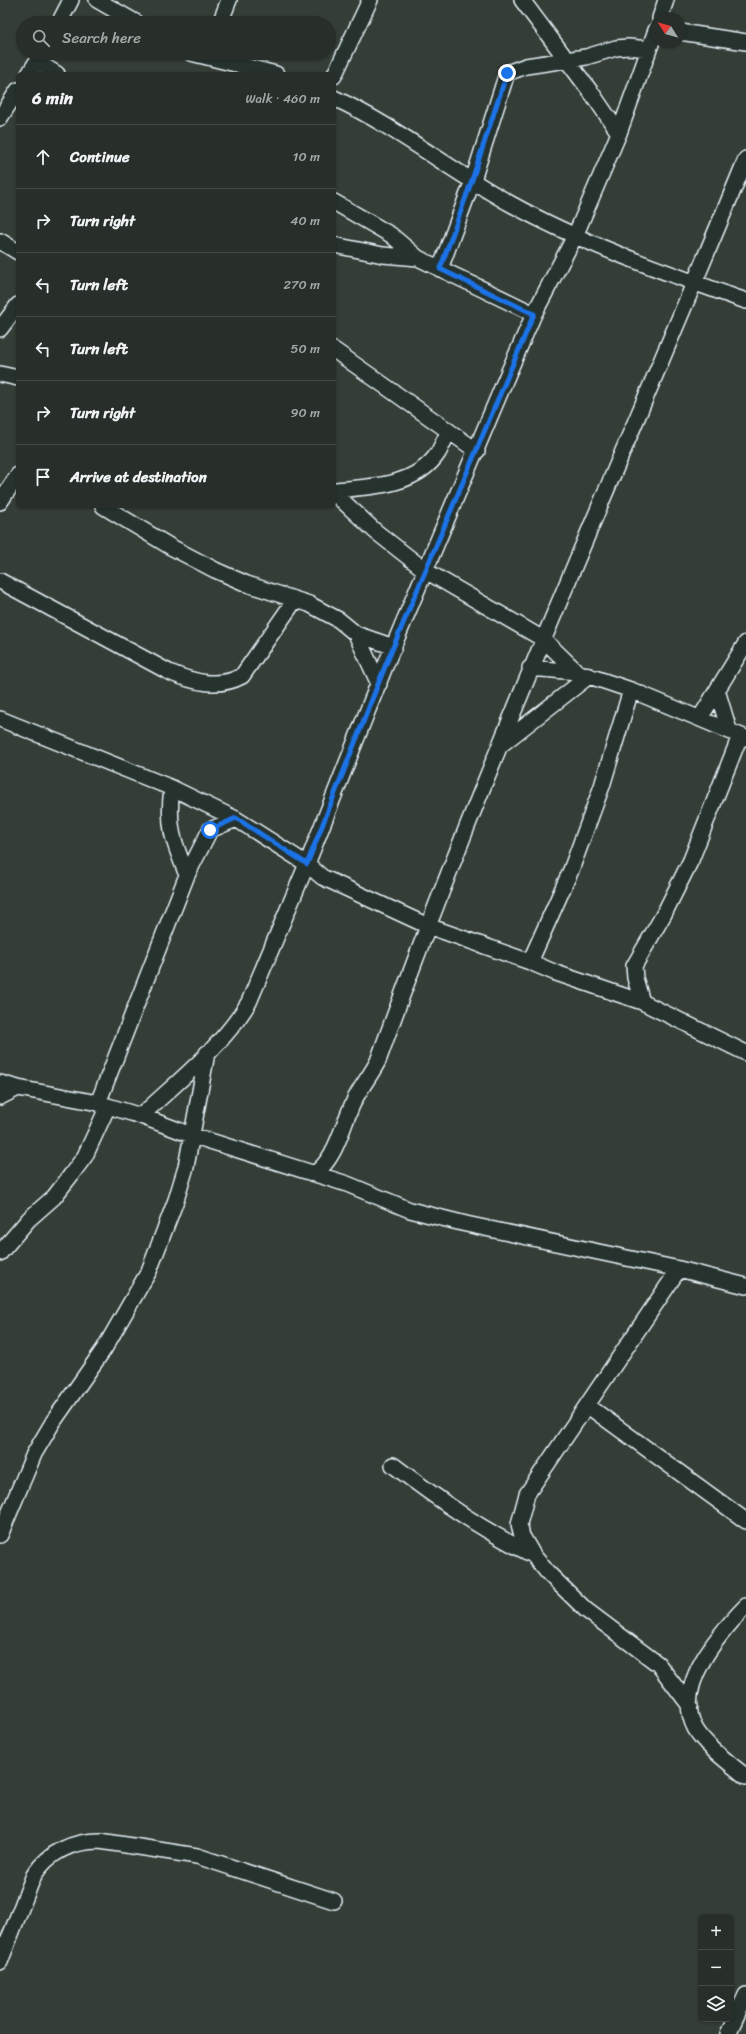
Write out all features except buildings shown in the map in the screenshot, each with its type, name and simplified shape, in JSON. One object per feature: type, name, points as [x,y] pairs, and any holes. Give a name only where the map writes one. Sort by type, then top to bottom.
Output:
[{"type":"street","points":[[63,16],[71,0]]},
{"type":"street","points":[[223,16],[229,0]]},
{"type":"street","points":[[336,72],[370,0]]},
{"type":"street","points":[[522,0],[567,59],[618,133]]},
{"type":"street","points":[[662,12],[666,0]]},
{"type":"street","points":[[102,1],[125,16]]},
{"type":"street","points":[[686,33],[746,42]]},
{"type":"street","points":[[141,1116],[207,1053],[240,1017],[248,1002],[307,864],[394,647],[534,314],[575,236],[618,133],[649,49],[628,47],[616,48],[586,57],[526,66],[507,73],[472,180],[440,269]]},
{"type":"street","points":[[224,60],[269,72]]},
{"type":"street","points":[[36,63],[53,72]]},
{"type":"street","points":[[0,118],[16,93]]},
{"type":"street","points":[[336,99],[400,134],[527,213],[575,236],[695,283],[746,301]]},
{"type":"street","points":[[314,1174],[324,1168],[355,1100],[378,1061],[428,926],[502,744],[530,668],[695,283],[746,159]]},
{"type":"street","points":[[336,203],[391,235],[418,258],[534,314]]},
{"type":"street","points":[[0,241],[16,251]]},
{"type":"street","points":[[336,245],[383,255],[418,258]]},
{"type":"street","points":[[0,329],[16,309]]},
{"type":"street","points":[[336,351],[477,451]]},
{"type":"street","points":[[0,374],[16,378]]},
{"type":"street","points":[[336,490],[390,484],[420,470],[437,454],[449,431]]},
{"type":"street","points":[[0,502],[16,478]]},
{"type":"street","points":[[336,495],[375,531],[426,571],[543,639],[583,674]]},
{"type":"street","points":[[106,508],[171,547],[215,570],[247,584],[309,604],[340,620],[356,634],[394,647]]},
{"type":"street","points":[[0,581],[169,672],[192,681],[208,684],[234,681],[242,676],[295,600]]},
{"type":"street","points":[[356,634],[379,684]]},
{"type":"street","points":[[700,718],[746,643]]},
{"type":"street","points":[[530,668],[583,674],[631,690],[738,735]]},
{"type":"street","points":[[502,744],[583,674]]},
{"type":"street","points":[[530,962],[571,870],[602,786],[631,690]]},
{"type":"street","points":[[642,1002],[634,978],[634,966],[664,914],[691,860],[738,735],[717,690]]},
{"type":"street","points":[[0,719],[172,788],[236,818],[307,864],[322,877],[428,926],[530,962],[556,974],[642,1002],[746,1053]]},
{"type":"street","points":[[172,788],[169,812],[171,829],[174,845],[187,875]]},
{"type":"street","points":[[0,1253],[29,1219],[54,1197],[85,1156],[187,875],[210,830],[236,818]]},
{"type":"street","points":[[0,1535],[34,1454],[64,1404],[104,1349],[149,1271],[186,1168],[207,1053]]},
{"type":"street","points":[[0,1083],[103,1105],[141,1116],[191,1135],[347,1184],[410,1210],[466,1224],[679,1269],[746,1286]]},
{"type":"street","points":[[0,1097],[18,1088]]},
{"type":"street","points":[[679,1269],[528,1494],[519,1524],[522,1536],[533,1555],[548,1573],[586,1610],[658,1664],[690,1706]]},
{"type":"street","points":[[588,1406],[746,1521]]},
{"type":"street","points":[[393,1466],[446,1506],[498,1538],[533,1555]]},
{"type":"street","points":[[746,1606],[704,1658],[692,1684],[690,1706],[695,1729],[708,1743],[746,1777]]},
{"type":"street","points":[[0,1962],[34,1874],[41,1864],[68,1846],[84,1841],[100,1841],[197,1856],[334,1901]]},
{"type":"street","points":[[728,2034],[746,1995]]},
{"type":"route","points":[[210,830],[236,818],[307,864],[386,664],[534,314],[440,269],[472,180],[507,73]]}]
